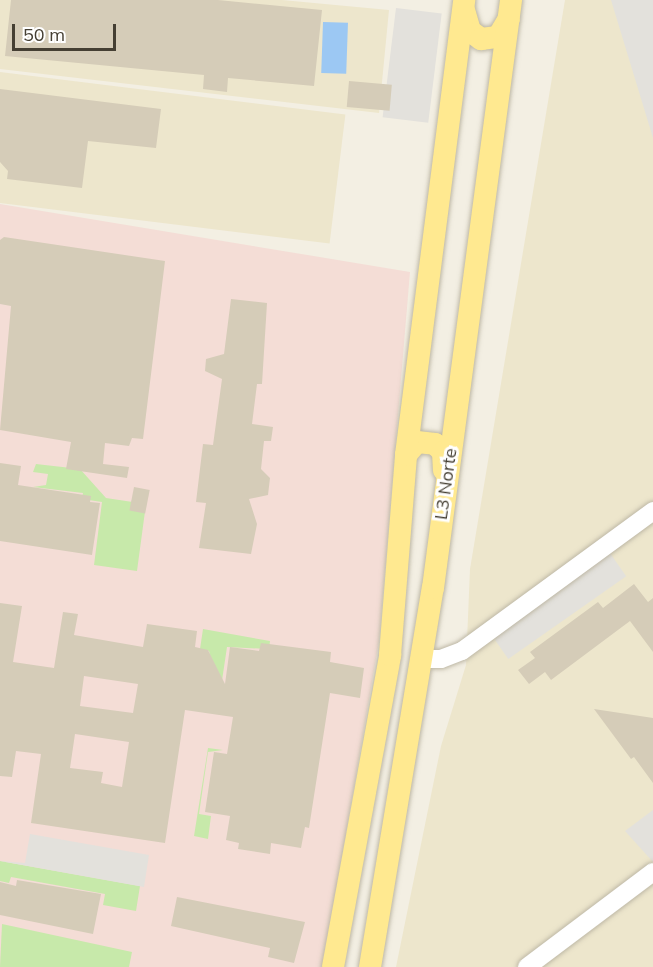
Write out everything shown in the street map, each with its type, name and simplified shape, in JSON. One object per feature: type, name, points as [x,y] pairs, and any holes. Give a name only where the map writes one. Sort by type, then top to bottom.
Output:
[{"type":"main road","points":[[464,4],[470,31],[481,39],[498,37],[510,9]]},
{"type":"main road","points":[[333,967],[390,655],[406,455],[464,4]]},
{"type":"main road","name":"L3 Norte","points":[[370,967],[423,659],[510,9]]},
{"type":"main road","points":[[406,455],[417,442],[440,446],[445,495]]},
{"type":"street","points":[[423,659],[441,659],[462,651],[653,511]]},
{"type":"street","points":[[527,967],[653,872]]},
{"type":"shaded area","points":[[0,0],[282,0],[389,10],[379,113],[0,69]]},
{"type":"shaded area","points":[[565,0],[653,0],[653,967],[396,967],[441,746],[466,665],[470,569]]},
{"type":"shaded area","points":[[611,0],[653,0],[653,138]]},
{"type":"shaded area","points":[[396,8],[442,14],[428,123],[383,117]]},
{"type":"shaded area","points":[[0,72],[345,114],[330,243],[0,203]]},
{"type":"shaded area","points":[[0,204],[410,272],[379,641],[323,967],[0,967]]},
{"type":"shaded area","points":[[605,546],[626,576],[508,659],[487,629]]},
{"type":"shaded area","points":[[653,810],[653,862],[625,831]]},
{"type":"shaded area","points":[[30,834],[149,855],[144,887],[0,861],[25,863]]},
{"type":"green space","points":[[36,464],[80,469],[106,498],[146,504],[137,571],[94,565],[102,502],[82,499],[83,493],[33,487],[46,485],[48,474],[33,472]]},
{"type":"green space","points":[[203,629],[270,641],[269,649],[227,647],[220,694],[209,651],[200,649]]},
{"type":"green space","points":[[208,748],[223,750],[208,752],[199,814],[211,816],[208,839],[194,836]]},
{"type":"green space","points":[[0,861],[140,886],[136,911],[103,905],[105,894],[11,877],[9,883],[0,881]]},
{"type":"green space","points":[[2,924],[132,952],[129,967],[0,967]]},
{"type":"water","points":[[323,22],[348,23],[346,74],[321,73]]},
{"type":"building","points":[[11,0],[218,0],[322,10],[314,86],[228,78],[227,92],[203,89],[204,75],[5,56]]},
{"type":"building","points":[[349,81],[392,85],[390,111],[347,107]]},
{"type":"building","points":[[0,89],[161,109],[156,148],[88,141],[82,188],[7,179],[8,171],[0,162]]},
{"type":"building","points":[[4,237],[165,261],[143,439],[132,438],[129,446],[105,443],[103,464],[129,467],[127,478],[66,469],[71,442],[0,430],[11,306],[0,304],[0,240]]},
{"type":"building","points":[[231,299],[267,303],[262,384],[257,384],[252,424],[273,427],[271,441],[264,441],[261,469],[270,478],[268,495],[249,499],[257,524],[251,554],[199,548],[206,503],[196,502],[203,444],[213,445],[222,379],[205,371],[206,359],[224,354]]},
{"type":"building","points":[[0,463],[21,466],[18,485],[91,496],[90,502],[100,503],[92,555],[0,541]]},
{"type":"building","points":[[134,487],[150,490],[145,514],[129,511]]},
{"type":"building","points":[[634,584],[648,602],[653,598],[653,652],[630,621],[551,680],[545,672],[529,684],[518,670],[535,658],[530,652],[598,602],[603,608]]},
{"type":"building","points":[[0,603],[22,606],[13,662],[54,668],[63,612],[78,614],[74,635],[143,647],[147,624],[197,631],[195,647],[208,650],[225,684],[230,647],[259,651],[261,643],[331,652],[330,662],[364,668],[360,698],[330,693],[309,828],[305,827],[301,848],[271,843],[270,854],[238,849],[239,843],[226,840],[230,816],[205,812],[214,752],[227,754],[233,717],[185,710],[165,843],[31,823],[41,754],[16,751],[12,777],[0,776]],"holes":[[[84,676],[138,684],[133,713],[80,706]],[[75,734],[129,742],[122,787],[101,783],[103,772],[70,768]]]},
{"type":"building","points":[[594,709],[653,718],[653,783],[634,757],[631,759]]},
{"type":"building","points":[[17,880],[101,894],[93,934],[0,915],[0,882],[16,886]]},
{"type":"building","points":[[177,897],[305,922],[294,963],[268,957],[270,948],[171,926]]}]
